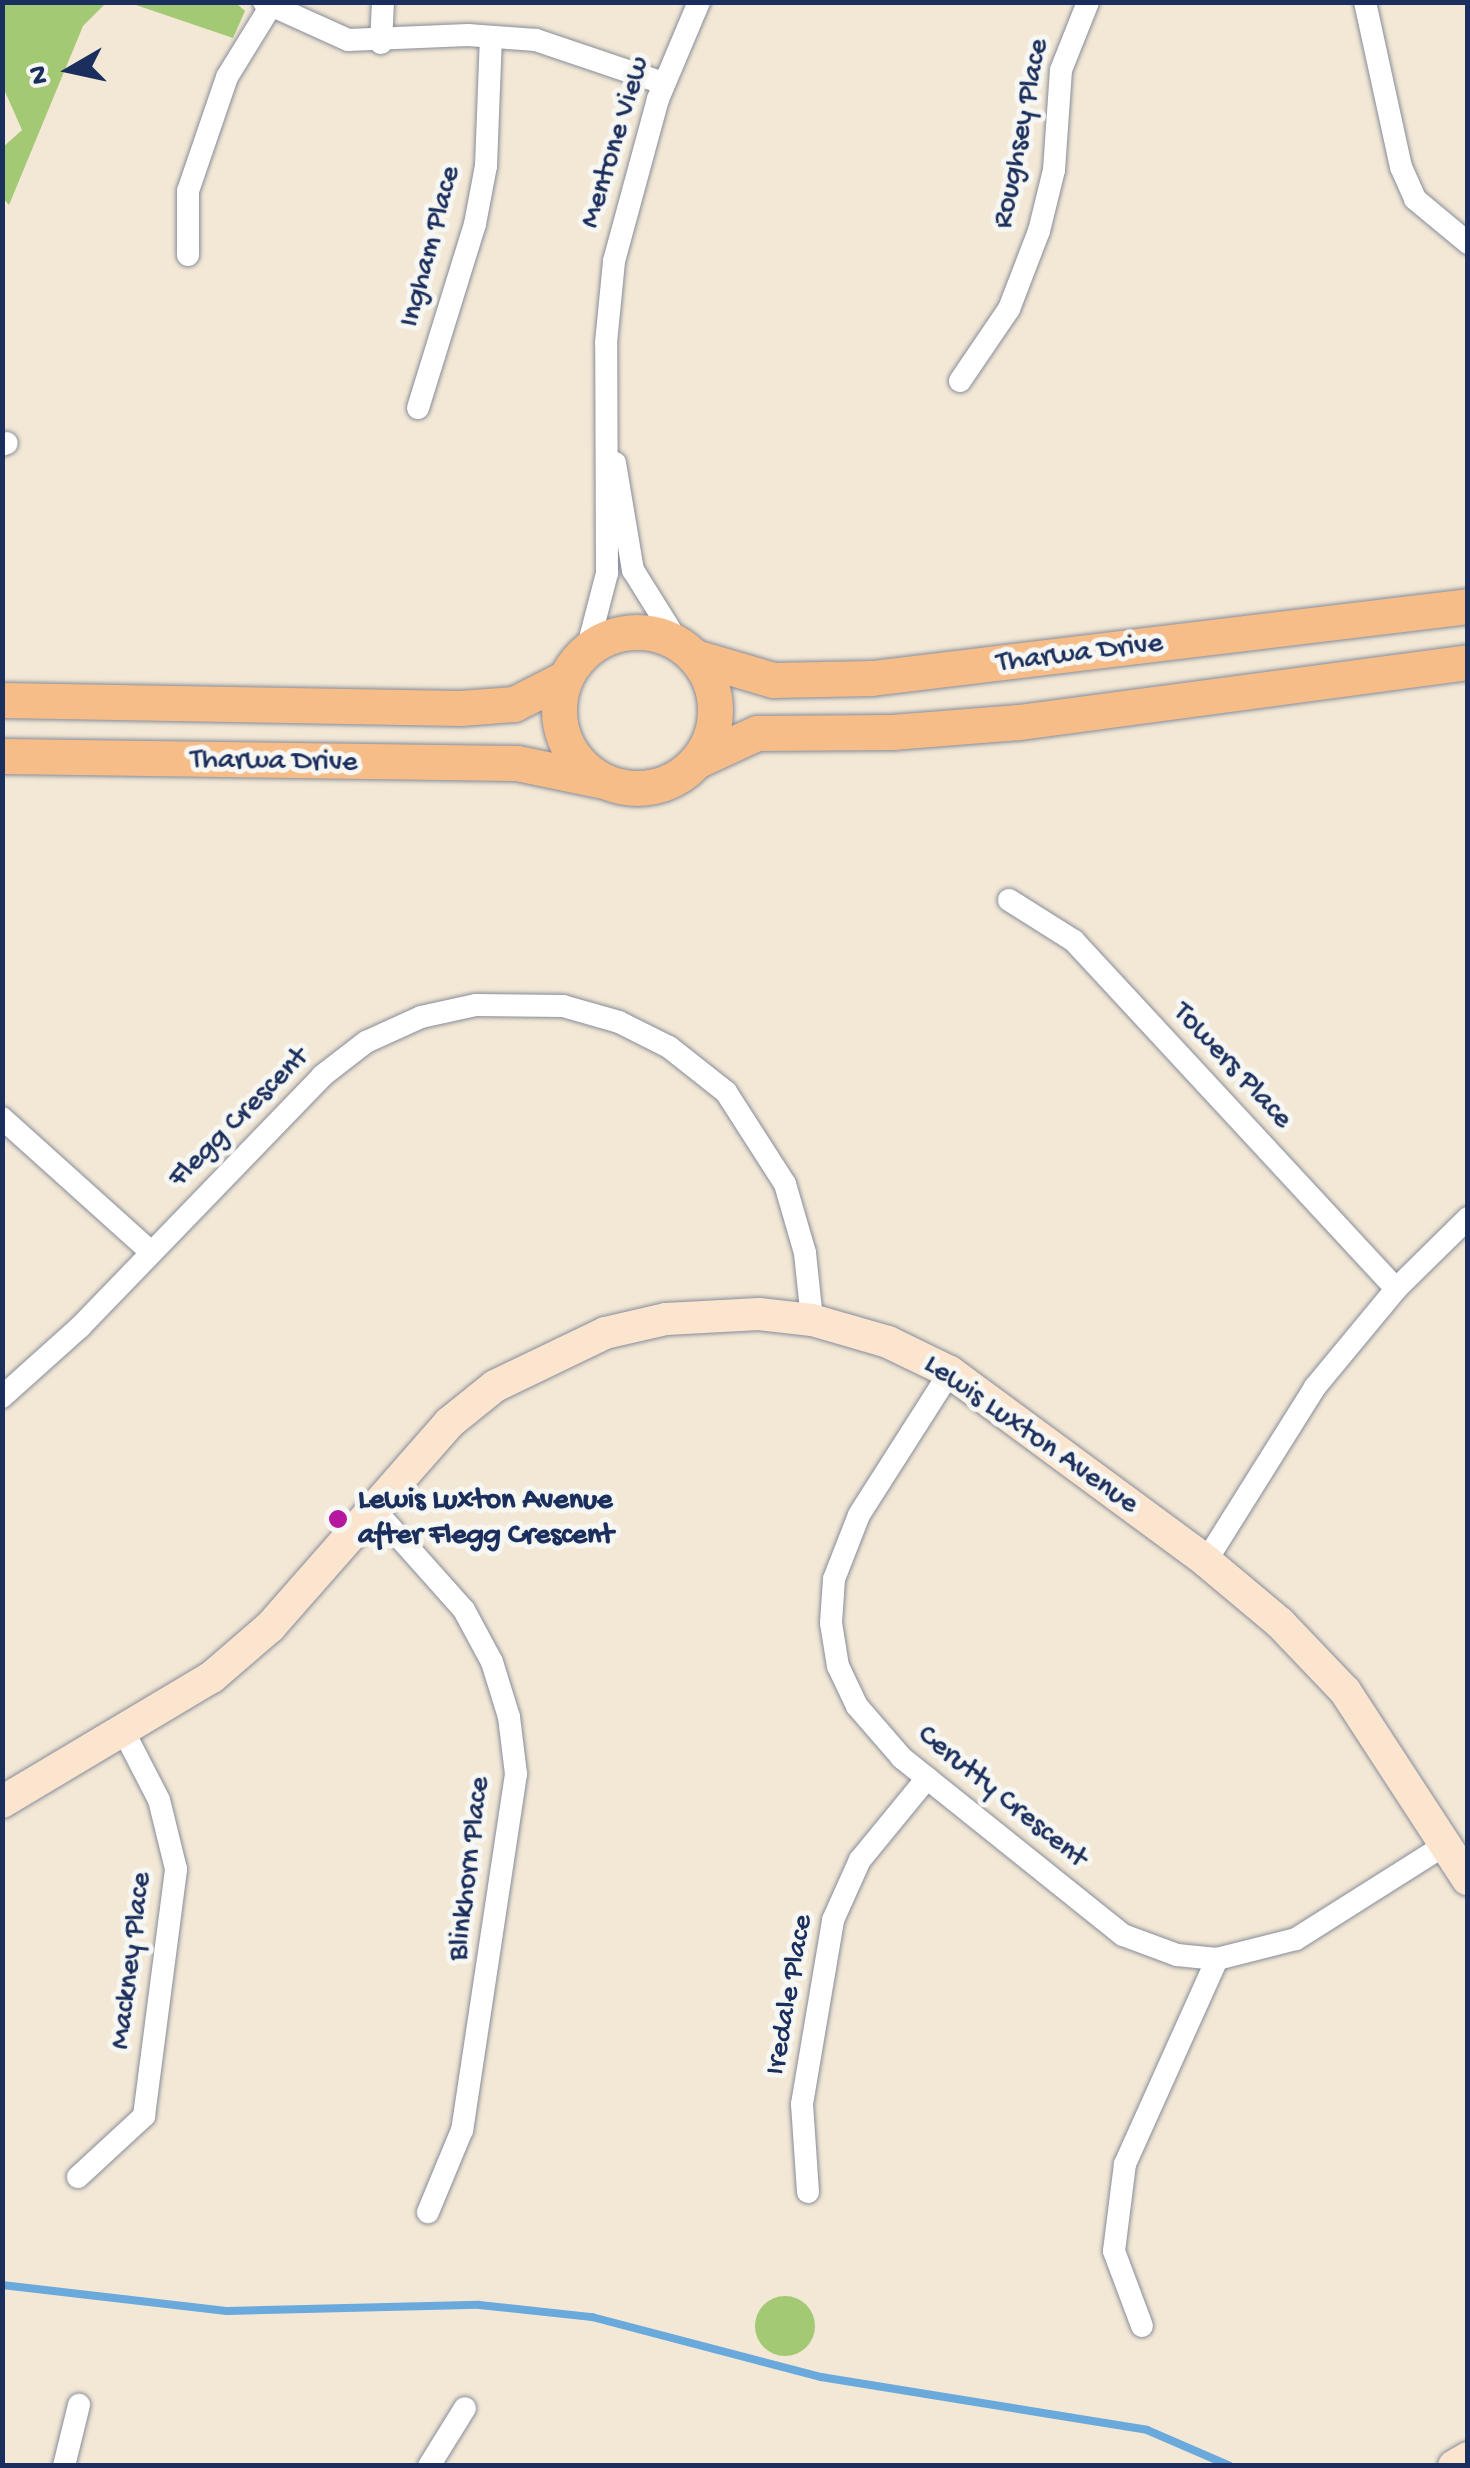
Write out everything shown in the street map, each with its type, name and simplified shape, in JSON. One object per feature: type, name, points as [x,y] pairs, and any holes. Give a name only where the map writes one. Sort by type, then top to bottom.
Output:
[{"type":"main road","name":"Tharwa Drive","points":[[687,650],[773,680],[872,678],[1468,606]]},
{"type":"main road","points":[[632,632],[687,650],[716,708],[698,760],[655,787],[604,781],[584,768],[561,726],[566,678],[587,650],[632,632]]},
{"type":"main road","name":"Tharwa Drive","points":[[698,760],[757,732],[892,732],[1019,722],[1468,662]]},
{"type":"main road","name":"Tharwa Drive","points":[[2,700],[460,708],[514,704],[566,678]]},
{"type":"main road","name":"Tharwa Drive","points":[[2,756],[517,764],[604,781]]},
{"type":"street","points":[[381,43],[383,2]]},
{"type":"street","name":"Mentone View","points":[[587,650],[607,574],[606,343],[614,261],[663,83],[698,2]]},
{"type":"street","name":"Roughsey Place","points":[[960,381],[1010,308],[1039,231],[1054,170],[1060,70],[1088,2]]},
{"type":"street","points":[[1364,2],[1402,167],[1415,198],[1468,243]]},
{"type":"street","points":[[188,256],[188,191],[227,77],[267,5],[323,34],[381,43],[536,40],[663,83]]},
{"type":"street","name":"Ingham Place","points":[[418,408],[475,224],[486,166],[491,38]]},
{"type":"street","name":"Mentone View","points":[[609,424],[634,570],[687,650]]},
{"type":"street","name":"Towers Place","points":[[1009,900],[1074,941],[1396,1289]]},
{"type":"street","name":"Flegg Crescent","points":[[2,1397],[151,1252],[302,1094],[366,1042],[421,1017],[476,1005],[563,1006],[619,1022],[669,1047],[742,1110],[785,1184],[805,1253],[812,1320]]},
{"type":"street","points":[[2,1118],[151,1252]]},
{"type":"street","points":[[1206,1561],[1286,1428],[1396,1289],[1468,1218]]},
{"type":"street","name":"Lewis Luxton Avenue","points":[[2,1802],[212,1677],[270,1627],[449,1422],[548,1356],[666,1319],[728,1313],[812,1320],[888,1342],[950,1372],[1206,1561],[1280,1623],[1345,1691],[1448,1843],[1468,1880]]},
{"type":"street","name":"Cerutty Crescent","points":[[950,1372],[859,1515],[834,1579],[831,1623],[838,1666],[856,1706],[927,1778],[1123,1935],[1177,1954],[1217,1959],[1296,1940],[1448,1843]]},
{"type":"street","name":"Blinkhorn Place","points":[[374,1509],[464,1610],[492,1662],[509,1717],[516,1774],[462,2130],[428,2212]]},
{"type":"street","name":"Mackney Place","points":[[78,2178],[144,2116],[176,1868],[160,1800],[124,1732]]},
{"type":"street","name":"Iredale Place","points":[[808,2192],[802,2104],[833,1920],[860,1860],[927,1778]]},
{"type":"street","points":[[1142,2326],[1114,2252],[1126,2164],[1217,1959]]},
{"type":"street","points":[[64,2466],[79,2405]]},
{"type":"street","points":[[429,2466],[465,2408]]},
{"type":"street","points":[[1454,2466],[1468,2458]]},
{"type":"green space","points":[[2,3],[106,3],[83,26],[9,205],[3,198],[3,147],[22,130],[3,87]]},
{"type":"green space","points":[[130,3],[236,3],[245,11],[233,38]]},
{"type":"green space","points":[[785,2296],[806,2305],[815,2326],[806,2347],[785,2356],[764,2347],[755,2326],[764,2305]]},
{"type":"waterway","points":[[2,2285],[227,2311],[479,2305],[592,2317],[821,2377],[1147,2430],[1230,2466]]},
{"type":"place","name":"Lewis Luxton Avenue after Flegg Crescent","points":[[338,1519]]}]
